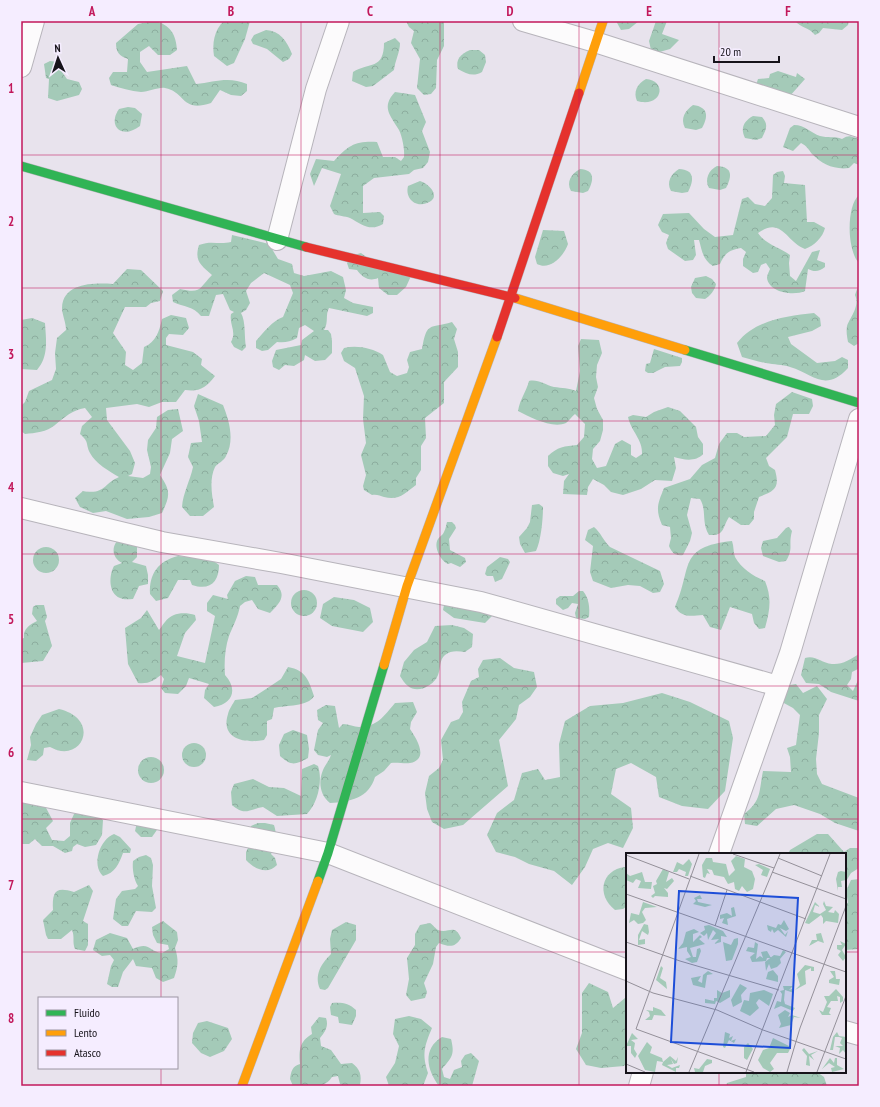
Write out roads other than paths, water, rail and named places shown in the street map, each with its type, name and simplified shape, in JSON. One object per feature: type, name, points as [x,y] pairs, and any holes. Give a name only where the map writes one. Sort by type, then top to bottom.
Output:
[{"type":"street","points":[[21,67],[34,21]]},
{"type":"street","points":[[276,240],[316,89],[339,21]]},
{"type":"street","points":[[523,21],[595,42],[859,127]]},
{"type":"street","points":[[242,1086],[328,853],[406,586],[511,297],[603,21]]},
{"type":"street","points":[[21,166],[276,240],[511,297],[859,403]]},
{"type":"street","points":[[719,853],[790,653],[859,419]]},
{"type":"street","points":[[21,508],[162,542],[406,586],[481,602],[778,686]]},
{"type":"street","points":[[21,792],[328,853],[626,970]]},
{"type":"street","points":[[846,1031],[859,1035]]},
{"type":"street","points":[[639,1086],[644,1073]]}]
